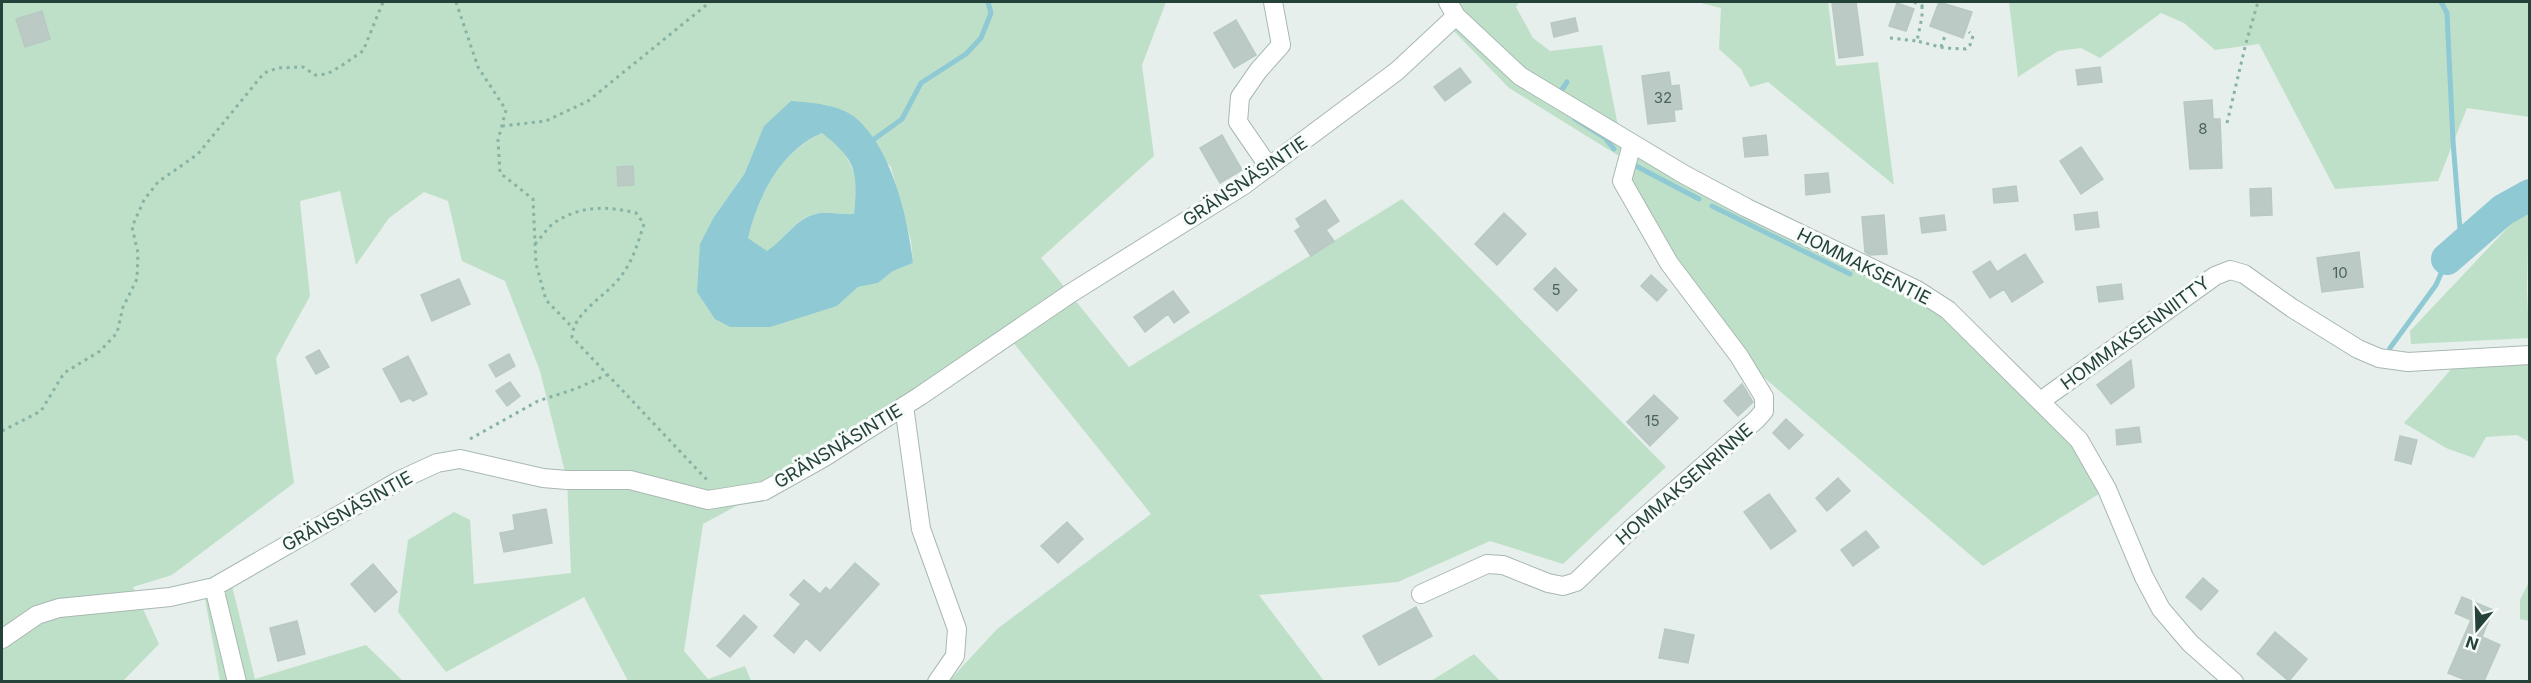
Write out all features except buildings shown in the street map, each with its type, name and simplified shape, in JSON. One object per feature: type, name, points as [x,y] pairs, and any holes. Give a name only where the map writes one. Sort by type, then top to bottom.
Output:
[{"type":"street","points":[[1269,166],[1238,122],[1240,97],[1258,71],[1281,45],[1273,2]]},
{"type":"street","name":"GRÄNSNÄSINTIE","points":[[2,639],[37,615],[59,608],[170,597],[214,587],[400,480],[437,463],[460,459],[543,478],[630,480],[708,500],[764,491],[823,458],[1071,293],[1244,185],[1397,71],[1452,9]]},
{"type":"street","name":"HOMMAKSENTIE","points":[[1452,9],[1520,76],[1557,99],[1709,187],[1925,295],[1948,310],[2042,400],[2079,440],[2107,489],[2144,577],[2161,609],[2190,643],[2234,681]]},
{"type":"street","name":"HOMMAKSENRINNE","points":[[1421,594],[1486,564],[1503,565],[1548,583],[1563,586],[1576,582],[1632,528],[1764,411],[1764,396],[1739,356],[1670,263],[1622,181],[1632,144]]},
{"type":"street","name":"HOMMAKSENNIITTY","points":[[2042,400],[2215,276],[2230,270],[2244,274],[2292,309],[2358,349],[2379,358],[2408,362],[2529,355]]},
{"type":"street","points":[[904,406],[921,529],[957,629],[955,656],[937,681]]},
{"type":"street","points":[[214,587],[237,681]]},
{"type":"path","points":[[2,431],[41,411],[64,374],[100,351],[117,333],[123,307],[137,279],[138,253],[132,227],[144,200],[158,182],[198,154],[264,73],[278,68],[303,67],[315,75],[327,74],[363,51],[383,2]]},
{"type":"path","points":[[456,2],[478,67],[506,110],[498,140],[500,173],[533,199],[536,264],[546,300],[573,328]]},
{"type":"path","points":[[502,126],[546,121],[588,101],[710,2]]},
{"type":"path","points":[[1914,2],[1922,6]]},
{"type":"path","points":[[1917,41],[1922,6],[1926,2]]},
{"type":"path","points":[[2228,123],[2258,2]]},
{"type":"path","points":[[1890,38],[1966,49],[1972,41],[1973,36],[1970,32]]},
{"type":"path","points":[[1941,47],[1945,36]]},
{"type":"path","points":[[535,244],[553,224],[577,212],[610,206],[636,213],[644,224],[636,249],[621,276],[580,318],[573,328],[572,337],[724,498]]},
{"type":"path","points":[[470,439],[538,401],[608,375]]},
{"type":"green space","points":[[2,2],[1166,2],[1142,65],[1154,156],[1041,258],[1129,367],[1402,199],[1666,467],[1563,564],[1490,541],[1398,582],[1259,595],[1324,681],[949,681],[997,629],[1151,514],[1008,336],[764,491],[703,524],[684,651],[708,679],[745,666],[751,681],[628,681],[584,597],[446,672],[398,612],[408,540],[454,512],[470,520],[474,584],[571,573],[567,480],[540,371],[505,281],[462,261],[448,201],[424,192],[389,218],[356,265],[340,191],[300,201],[310,296],[276,358],[294,483],[172,575],[133,587],[159,644],[123,681],[2,681]],"holes":[[[828,105],[891,167],[911,241],[913,263],[893,271],[878,283],[858,287],[837,306],[810,312],[714,217],[745,173]]]},
{"type":"green space","points":[[1457,2],[1519,2],[1516,7],[1533,38],[1550,51],[1602,45],[1618,126],[1528,74],[1463,15]]},
{"type":"green space","points":[[1697,2],[1828,2],[1836,66],[1878,62],[1894,185],[1768,82],[1750,87],[1741,69],[1719,49],[1721,8]]},
{"type":"green space","points":[[2009,2],[2529,2],[2529,117],[2467,108],[2438,181],[2335,189],[2259,44],[2215,50],[2184,23],[2161,13],[2100,58],[2081,48],[2058,51],[2018,77]]},
{"type":"green space","points":[[1456,16],[1520,76],[1917,290],[2041,400],[2107,489],[1983,566],[1739,356],[1622,181],[1627,161],[1509,88],[1450,27]]},
{"type":"green space","points":[[822,133],[843,150],[857,178],[854,214],[825,213],[809,216],[796,224],[767,252],[748,238],[758,206],[773,177],[783,164],[807,141]]},
{"type":"green space","points":[[2529,205],[2527,289],[2529,338],[2411,344],[2410,331]]},
{"type":"green space","points":[[2529,362],[2529,442],[2517,435],[2486,437],[2474,458],[2446,448],[2404,423],[2454,366]]},
{"type":"green space","points":[[2529,582],[2529,621],[2520,619],[2520,600]]},
{"type":"green space","points":[[232,586],[255,679],[366,645],[403,681],[220,681],[205,599]]},
{"type":"green space","points":[[1474,654],[1500,681],[1431,681]]},
{"type":"water","points":[[791,101],[834,107],[857,119],[880,148],[889,166],[907,226],[913,263],[893,271],[878,283],[858,287],[837,306],[770,327],[730,327],[715,319],[697,292],[700,244],[714,217],[745,173],[764,126]],"holes":[[[822,133],[834,143],[853,168],[856,187],[854,214],[825,213],[809,216],[767,251],[748,238],[758,207],[783,163],[794,151]]]},
{"type":"waterway","points":[[873,140],[902,119],[921,83],[966,54],[981,38],[991,13],[988,2]]},
{"type":"waterway","points":[[2390,348],[2436,285],[2460,230],[2447,13],[2441,2]]},
{"type":"waterway","points":[[1559,94],[1567,82]]},
{"type":"waterway","points":[[1575,119],[1605,138],[1614,149]]},
{"type":"waterway","points":[[1636,166],[1699,199]]},
{"type":"waterway","points":[[2447,259],[2503,210],[2530,195]]},
{"type":"waterway","points":[[1712,206],[1850,274]]}]
